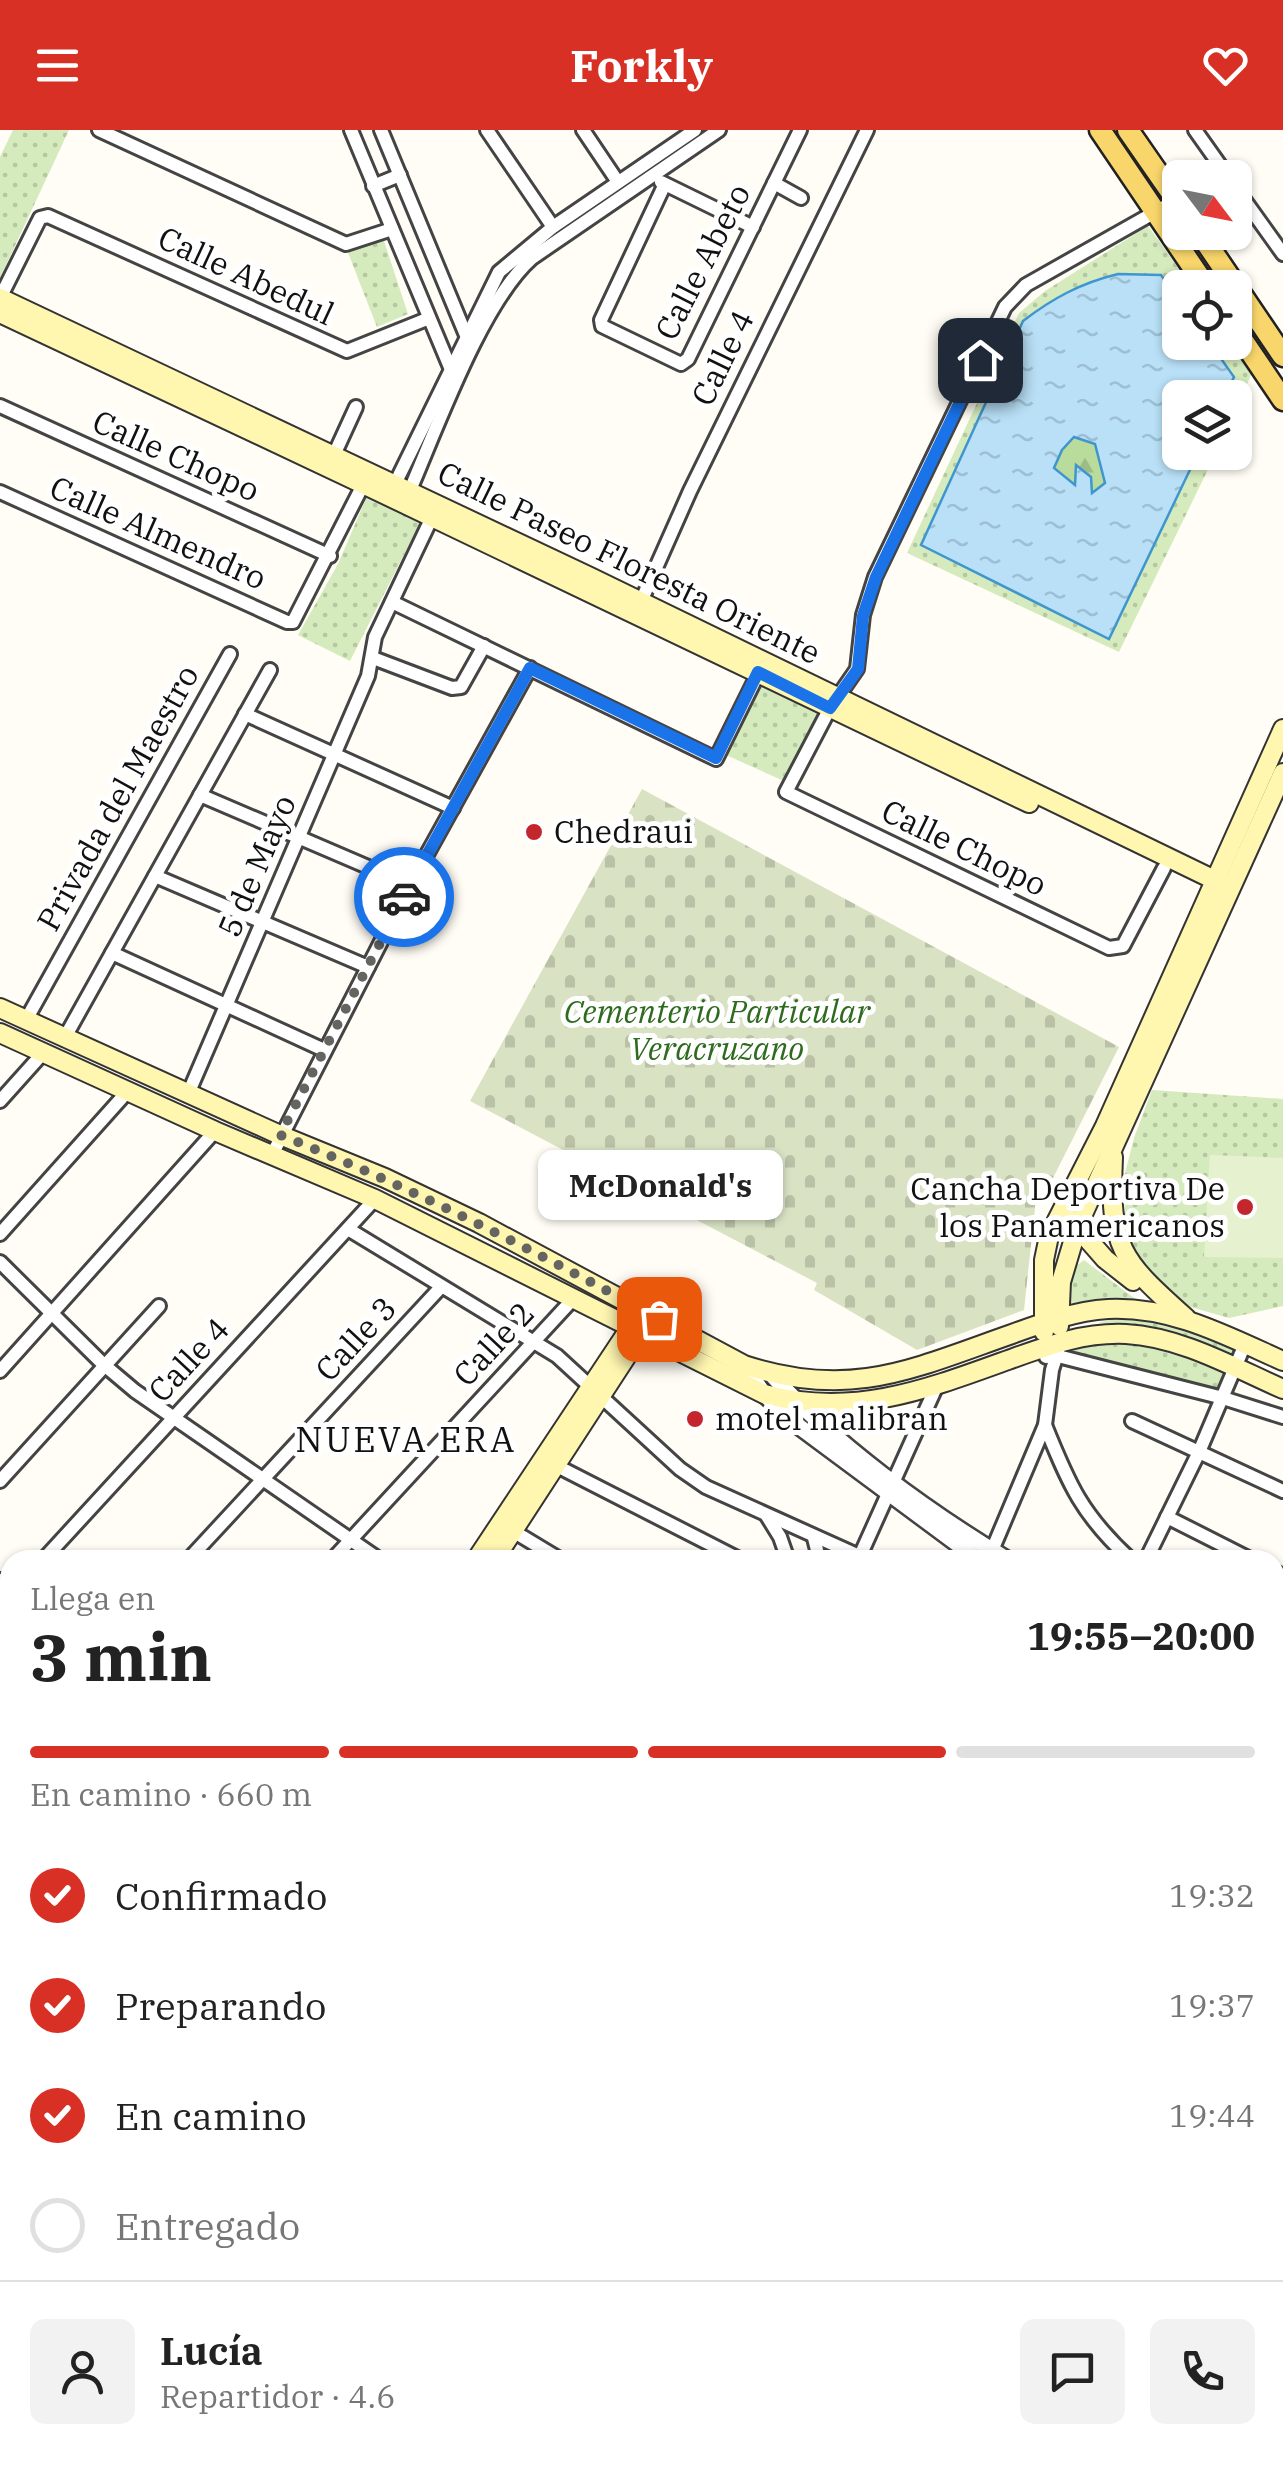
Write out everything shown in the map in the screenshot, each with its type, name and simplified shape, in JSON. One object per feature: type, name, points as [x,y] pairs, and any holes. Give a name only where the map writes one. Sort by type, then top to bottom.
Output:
[{"type":"main road","points":[[1100,130],[1195,270]]},
{"type":"main road","points":[[1128,130],[1162,177]]},
{"type":"main road","points":[[1210,250],[1283,356]]},
{"type":"main road","name":"Calle Paseo Floresta Oriente","points":[[0,298],[135,369],[762,667],[1164,868],[1220,888]]},
{"type":"main road","name":"Calle Paseo Floresta Oriente","points":[[0,314],[334,455],[366,478]]},
{"type":"main road","points":[[1252,354],[1283,400]]},
{"type":"main road","name":"Calle Paseo Floresta Oriente","points":[[834,703],[1220,888]]},
{"type":"main road","points":[[1052,1354],[1044,1260],[1049,1236],[1278,769],[1283,729]]},
{"type":"main road","points":[[1052,1320],[1078,1225],[1220,888]]},
{"type":"main road","points":[[0,1008],[280,1135],[385,1178],[479,1223],[744,1365],[771,1374],[848,1382],[897,1374],[1052,1320],[1106,1309],[1187,1319],[1283,1361]]},
{"type":"main road","points":[[0,1033],[215,1132],[376,1199],[764,1394],[798,1403],[883,1400],[1052,1354],[1094,1335],[1146,1336],[1173,1342],[1283,1390]]},
{"type":"main road","points":[[1113,1147],[1111,1198],[1121,1247],[1140,1277],[1187,1319]]},
{"type":"main road","points":[[1061,1213],[1078,1225],[1105,1259],[1153,1296],[1168,1301]]},
{"type":"main road","points":[[432,1228],[442,1224],[467,1233],[473,1232],[479,1223]]},
{"type":"main road","points":[[483,1550],[635,1331]]},
{"type":"main road","points":[[500,1550],[556,1466],[596,1390]]},
{"type":"street","points":[[99,130],[340,242],[351,244],[392,229]]},
{"type":"street","points":[[351,130],[456,385]]},
{"type":"street","points":[[381,130],[472,352]]},
{"type":"street","points":[[487,130],[552,227]]},
{"type":"street","points":[[583,130],[618,182]]},
{"type":"street","points":[[400,494],[512,275],[695,130]]},
{"type":"street","points":[[400,494],[450,368],[499,272],[552,227],[618,182],[719,130]]},
{"type":"street","name":"Calle Abeto","points":[[664,186],[602,326],[682,364],[688,359],[800,130]]},
{"type":"street","name":"Calle 4","points":[[638,608],[698,474],[867,130]]},
{"type":"street","points":[[1195,130],[1216,160]]},
{"type":"street","points":[[650,168],[664,186],[753,227]]},
{"type":"street","points":[[372,186],[400,175]]},
{"type":"street","points":[[774,184],[801,198]]},
{"type":"street","points":[[834,703],[858,669],[863,616],[876,577],[1005,307],[1026,285],[1162,210]]},
{"type":"street","points":[[1252,211],[1283,254]]},
{"type":"street","name":"Calle Abedul","points":[[0,298],[43,216],[338,349],[355,350],[427,319]]},
{"type":"street","name":"Calle Chopo","points":[[0,406],[330,556]]},
{"type":"street","points":[[334,455],[356,406]]},
{"type":"street","points":[[330,556],[366,478]]},
{"type":"street","name":"Calle Almendro","points":[[0,492],[287,622],[293,622],[330,556]]},
{"type":"street","name":"5 de Mayo","points":[[188,1094],[336,755],[373,658],[373,643],[435,510]]},
{"type":"street","points":[[392,602],[716,758],[762,667]]},
{"type":"street","points":[[373,658],[461,688],[484,646]]},
{"type":"street","name":"Privada del Maestro","points":[[26,1020],[230,654]]},
{"type":"street","points":[[272,1155],[410,885],[530,668]]},
{"type":"street","points":[[64,1039],[270,670]]},
{"type":"street","name":"Calle Chopo","points":[[834,703],[786,792],[1109,948],[1120,949],[1164,868]]},
{"type":"street","points":[[245,714],[453,808]]},
{"type":"street","points":[[200,795],[410,885]]},
{"type":"street","points":[[156,876],[368,967]]},
{"type":"street","points":[[112,953],[324,1050]]},
{"type":"street","points":[[0,1100],[43,1053]]},
{"type":"street","points":[[0,1234],[127,1092]]},
{"type":"street","points":[[0,1370],[215,1132]]},
{"type":"street","name":"Calle 4","points":[[52,1550],[376,1199]]},
{"type":"street","points":[[348,1229],[569,1365],[680,1470],[706,1488],[844,1550]]},
{"type":"street","points":[[0,1262],[104,1364],[172,1418],[364,1550]]},
{"type":"street","name":"Calle 3","points":[[197,1550],[441,1287]]},
{"type":"street","name":"Calle 2","points":[[341,1550],[574,1298]]},
{"type":"street","points":[[0,1481],[158,1306]]},
{"type":"street","points":[[1151,1550],[1199,1452],[1245,1344]]},
{"type":"street","points":[[990,1550],[1045,1425],[1052,1354],[1283,1417]]},
{"type":"street","points":[[744,1365],[764,1394],[793,1422],[977,1550]]},
{"type":"street","points":[[771,1374],[891,1487]]},
{"type":"street","points":[[867,1550],[937,1386]]},
{"type":"street","points":[[1132,1421],[1283,1491]]},
{"type":"street","points":[[1045,1425],[1082,1508],[1120,1550]]},
{"type":"street","points":[[556,1466],[720,1550]]},
{"type":"street","points":[[766,1514],[785,1550]]},
{"type":"street","points":[[1167,1517],[1232,1550]]},
{"type":"street","points":[[513,1530],[545,1550]]},
{"type":"street","points":[[794,1550],[798,1542],[812,1537]]},
{"type":"street","points":[[812,1537],[817,1550]]},
{"type":"green space","points":[[13,130],[69,130],[0,278],[0,157]]},
{"type":"green space","points":[[1148,226],[1180,270],[1162,270],[1162,360],[1241,360],[1251,375],[1249,380],[1162,380],[1162,470],[1208,470],[1119,652],[907,553],[1019,313],[1045,291]]},
{"type":"green space","points":[[383,238],[408,314],[377,327],[347,250]]},
{"type":"green space","points":[[1075,437],[1095,444],[1106,484],[1091,493],[1076,467],[1075,486],[1054,468],[1062,450]]},
{"type":"green space","points":[[368,494],[421,521],[350,661],[298,635],[338,564]]},
{"type":"green space","points":[[763,685],[820,710],[784,781],[726,755]]},
{"type":"green space","name":"Cementerio Particular Veracruzano","points":[[642,789],[1119,1047],[1050,1184],[1038,1180],[1024,1310],[917,1350],[814,1290],[817,1283],[470,1101]]},
{"type":"green space","points":[[1152,1090],[1283,1099],[1283,1306],[1229,1318],[1171,1301],[1137,1265],[1126,1230],[1124,1177]]},
{"type":"green space","name":"Cancha Deportiva De los Panamericanos","points":[[1210,1155],[1283,1158],[1283,1258],[1204,1257]]},
{"type":"green space","points":[[1084,1260],[1133,1300],[1070,1303],[1067,1273]]},
{"type":"green space","points":[[1131,1315],[1233,1350],[1229,1357],[1165,1332],[1097,1323]]},
{"type":"green space","points":[[1121,1337],[1211,1362],[1227,1373],[1220,1392],[1075,1358],[1074,1345]]},
{"type":"water","points":[[1118,274],[1161,275],[1162,360],[1222,360],[1234,377],[1162,380],[1162,470],[1190,470],[1109,639],[921,545],[1023,321],[1068,292]],"holes":[[[1074,437],[1095,444],[1105,483],[1092,493],[1091,477],[1076,465],[1075,485],[1054,468],[1062,450]]]},
{"type":"way so far","points":[[404,897],[280,1135],[385,1178],[490,1228],[659,1319]]},
{"type":"place","name":"Chedraui","points":[[534,832]]},
{"type":"place","name":"Cancha Deportiva De los Panamericanos","points":[[1245,1207]]},
{"type":"place","name":"McDonald's","points":[[659,1319]]},
{"type":"place","name":"motel malibran","points":[[695,1419]]},
{"type":"district","name":"NUEVA ERA","points":[[406,1440]]},
{"type":"route","points":[[404,897],[530,668],[716,758],[758,672],[830,708],[858,669],[863,616],[876,577],[980,360]]}]
